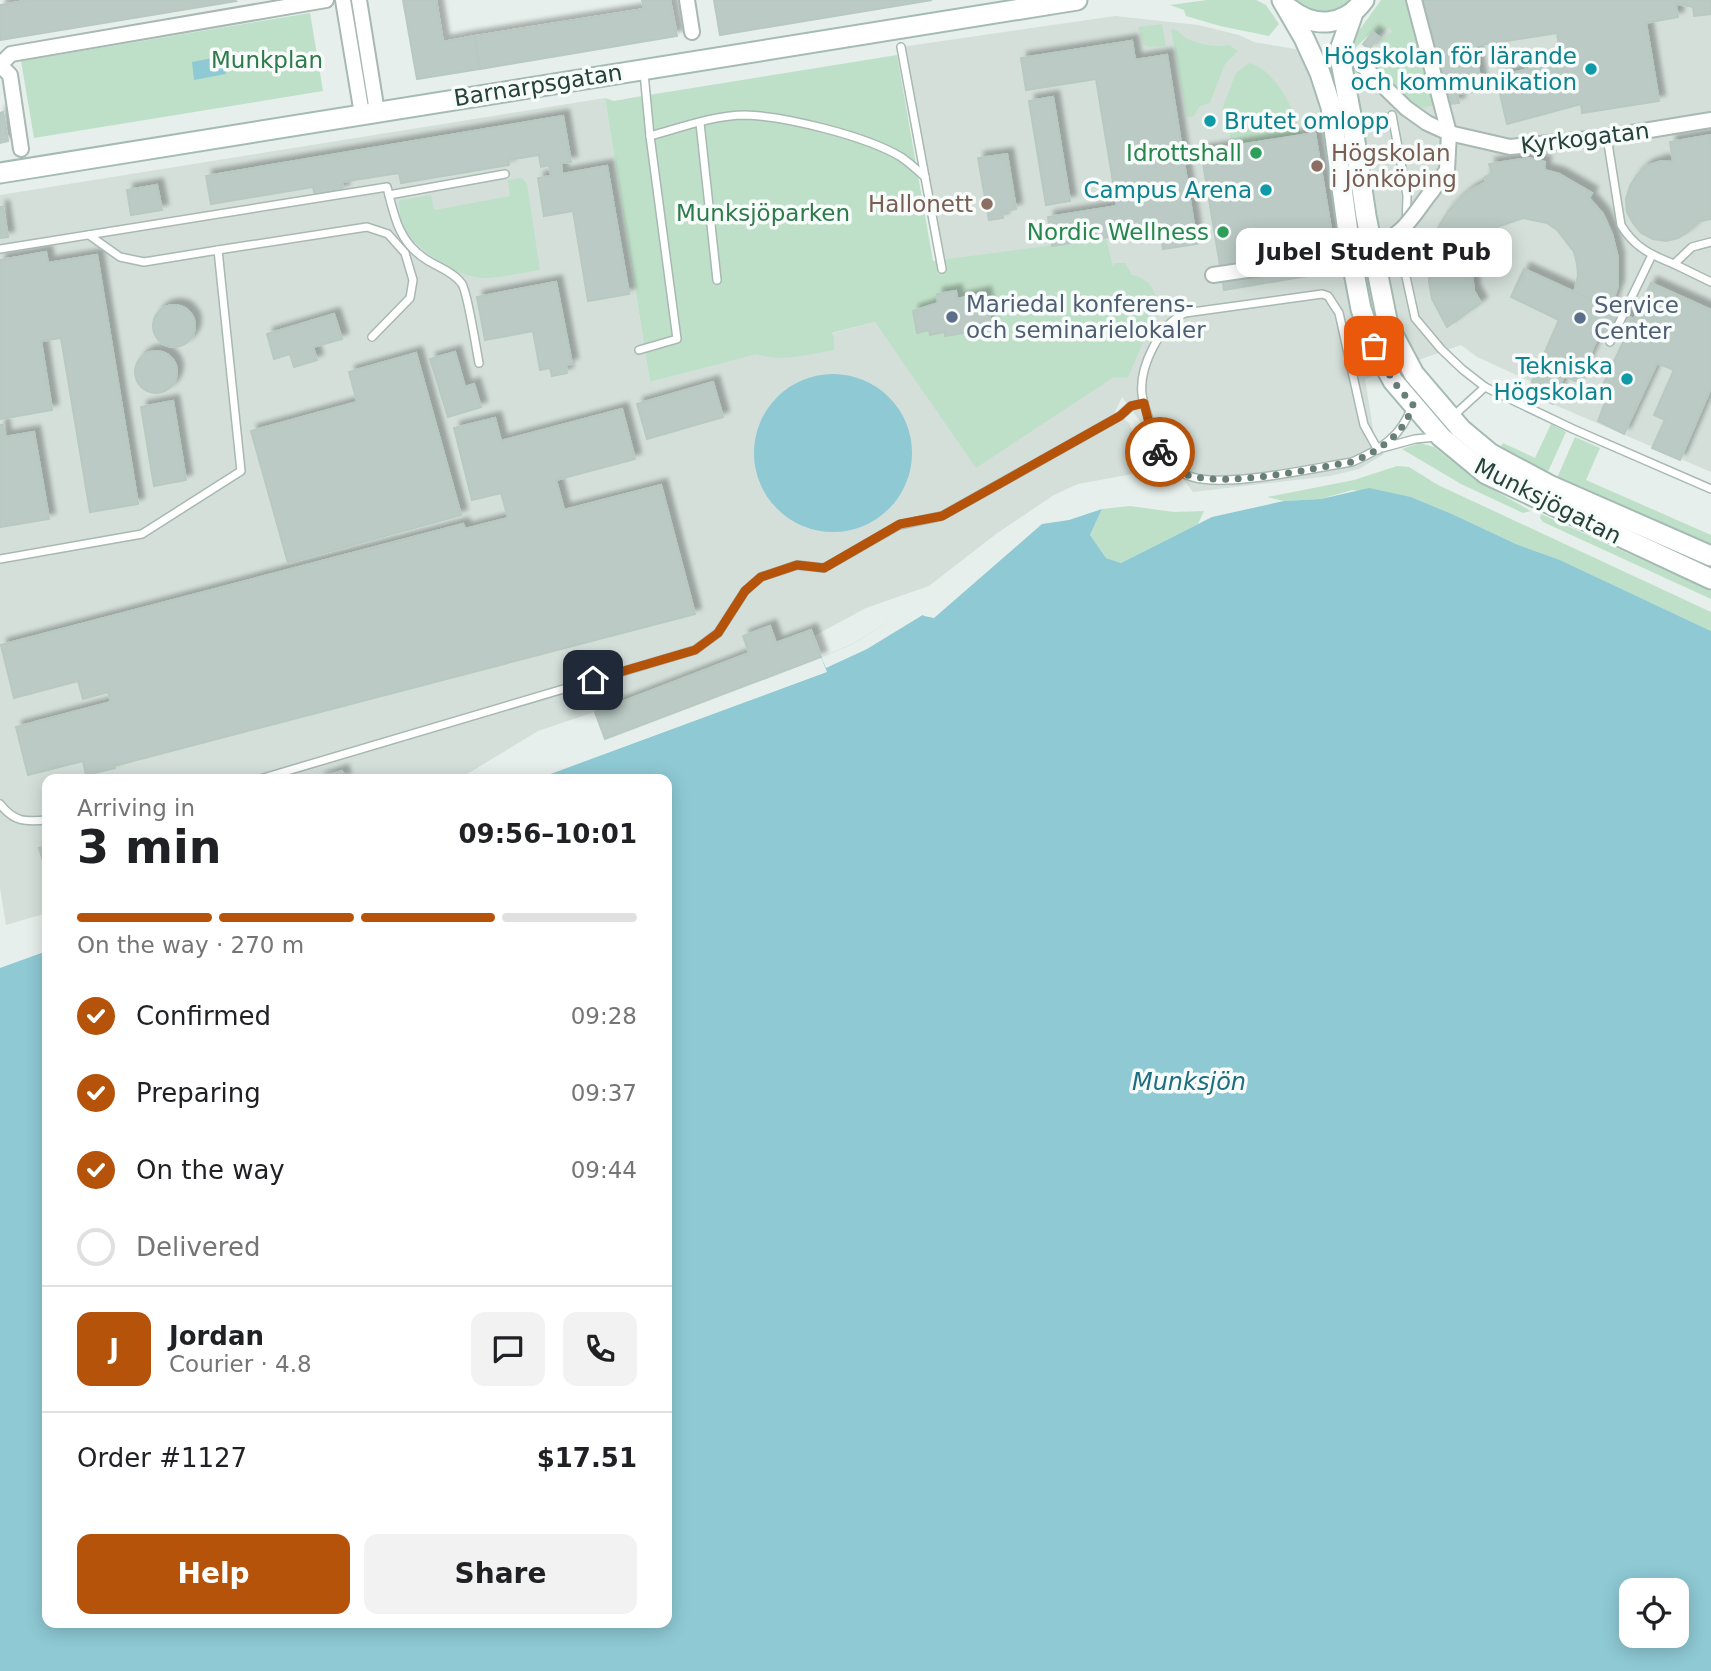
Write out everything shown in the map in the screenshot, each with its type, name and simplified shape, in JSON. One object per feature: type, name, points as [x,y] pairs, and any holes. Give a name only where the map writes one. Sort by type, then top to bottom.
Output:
[{"type":"main road","name":"Barnarpsgatan","points":[[0,173],[1077,0]]},
{"type":"main road","points":[[1282,0],[1301,18],[1314,22],[1341,20],[1359,6]]},
{"type":"main road","name":"Munksjögatan","points":[[1282,0],[1321,73],[1331,107],[1352,262],[1367,328],[1383,365],[1441,437],[1486,474],[1711,579]]},
{"type":"main road","name":"Munksjögatan","points":[[1359,6],[1341,47],[1341,62],[1384,312],[1393,337],[1408,365],[1451,418],[1491,454],[1711,556]]},
{"type":"street","points":[[21,149],[10,75],[0,65],[11,54],[326,0]]},
{"type":"street","points":[[343,0],[370,113]]},
{"type":"street","points":[[359,0],[370,113]]},
{"type":"street","points":[[687,0],[692,32]]},
{"type":"street","points":[[1213,275],[1352,254],[1384,242],[1401,230],[1432,191],[1447,170],[1449,133],[1414,0]]},
{"type":"street","name":"Kyrkogatan","points":[[1360,63],[1406,108],[1427,123],[1449,133],[1510,147],[1607,137],[1711,120]]},
{"type":"lane","points":[[901,47],[942,269]]},
{"type":"lane","points":[[639,350],[677,339],[643,69]]},
{"type":"lane","points":[[650,136],[743,115],[774,118],[860,140],[898,155],[925,177]]},
{"type":"lane","points":[[1392,115],[1406,195],[1405,272],[1415,318],[1448,355],[1485,387],[1711,489]]},
{"type":"lane","points":[[700,123],[717,280]]},
{"type":"lane","points":[[1607,137],[1621,225],[1628,237],[1652,255],[1711,282]]},
{"type":"lane","points":[[389,195],[505,174]]},
{"type":"lane","points":[[0,248],[387,187],[395,222],[405,241],[462,285],[479,363]]},
{"type":"lane","points":[[89,235],[120,257],[144,262],[367,227],[388,234],[405,253],[413,280],[410,298],[372,337]]},
{"type":"lane","points":[[1674,264],[1692,247],[1711,242]]},
{"type":"lane","points":[[0,559],[142,534],[241,471],[218,250]]},
{"type":"lane","points":[[1610,342],[1652,255]]},
{"type":"lane","points":[[1380,449],[1364,425],[1339,313],[1333,300],[1322,294],[1185,313],[1173,318],[1159,336],[1144,370],[1142,393],[1154,443],[1170,466],[1192,477],[1223,480],[1352,462],[1380,449],[1415,439],[1441,437]]},
{"type":"lane","points":[[1451,418],[1485,387]]},
{"type":"lane","points":[[277,774],[695,650],[718,633],[745,591],[761,577],[797,565],[824,568],[900,524],[942,516],[1120,416],[1131,406],[1144,403]]},
{"type":"lane","points":[[1380,449],[1402,429],[1413,405]]},
{"type":"lane","points":[[0,804],[12,818],[32,822],[42,821]]},
{"type":"shaded area","points":[[1394,0],[1711,0],[1711,472],[1527,393],[1532,382],[1477,357],[1461,345],[1365,379],[1374,435],[1384,454],[1359,469],[1330,476],[1193,492],[1122,397],[1115,412],[1129,423],[1149,471],[1078,484],[1054,495],[996,534],[929,586],[866,608],[814,636],[821,657],[605,739],[594,712],[538,731],[467,774],[42,774],[42,914],[6,925],[0,888],[0,195],[605,98],[650,382],[875,322],[942,269],[901,47],[1115,16],[1198,25],[1239,35],[1254,42],[1372,62],[1372,40]]},
{"type":"green space","points":[[1207,0],[1256,0],[1266,5],[1279,24],[1269,36],[1186,16],[1184,10],[1170,5]]},
{"type":"green space","points":[[1293,0],[1353,0],[1341,11],[1317,15]]},
{"type":"green space","points":[[1381,0],[1407,0],[1438,104],[1424,108],[1418,106],[1379,73],[1377,60],[1381,40],[1392,32],[1389,27],[1378,35],[1373,31],[1352,51],[1358,32]]},
{"type":"green space","name":"Munkplan","points":[[310,13],[323,91],[34,138],[21,61]]},
{"type":"green space","points":[[1162,24],[1166,46],[1144,45],[1138,27]]},
{"type":"green space","points":[[1171,29],[1196,42],[1213,46],[1229,45],[1238,51],[1225,64],[1210,103],[1200,106],[1194,116],[1187,117]]},
{"type":"green space","name":"Munksjöparken","points":[[897,55],[933,261],[1106,238],[1113,267],[1115,263],[1125,263],[1132,275],[1149,284],[1155,295],[1153,314],[1128,378],[1114,377],[976,468],[875,322],[832,333],[834,350],[785,358],[757,354],[650,382],[605,98],[614,101]]},
{"type":"green space","points":[[1249,63],[1259,67],[1276,82],[1289,103],[1301,135],[1230,147],[1230,119],[1222,109],[1236,73]]},
{"type":"green space","points":[[522,178],[527,184],[540,270],[495,277],[471,276],[449,267],[428,253],[404,230],[400,200],[431,195],[434,210],[510,196],[508,180]]},
{"type":"green space","points":[[1551,424],[1566,432],[1547,474],[1500,448],[1503,443],[1535,458]]},
{"type":"green space","points":[[1575,437],[1600,448],[1586,480],[1711,535],[1711,547],[1557,478]]},
{"type":"green space","points":[[1420,443],[1434,447],[1476,480],[1531,511],[1523,513],[1461,484],[1402,449]]},
{"type":"green space","points":[[1397,466],[1409,467],[1438,485],[1711,612],[1711,631],[1560,560],[1516,544],[1411,497],[1352,490],[1321,499],[1284,501],[1267,497],[1354,480]]},
{"type":"green space","points":[[1130,506],[1174,512],[1204,511],[1198,524],[1121,563],[1106,558],[1090,535],[1102,509]]},
{"type":"green space","points":[[1541,514],[1711,591],[1711,599],[1543,522]]},
{"type":"water","points":[[223,56],[226,74],[194,80],[192,62]]},
{"type":"water","points":[[833,374],[849,375],[863,380],[889,397],[906,423],[911,437],[911,469],[906,483],[889,509],[863,526],[849,531],[833,532],[817,531],[803,526],[777,509],[760,483],[755,469],[754,453],[755,437],[760,423],[777,397],[803,380],[817,375]]},
{"type":"water","name":"Munksjön","points":[[1369,488],[1411,497],[1516,544],[1560,560],[1711,631],[1711,1671],[0,1671],[0,968],[42,953],[42,1628],[672,1628],[672,774],[551,774],[827,672],[821,657],[853,644],[914,606],[924,616],[934,618],[1042,524],[1069,520],[1102,509],[1090,535],[1106,558],[1121,563],[1212,517],[1284,501],[1321,499]]},
{"type":"pier","points":[[916,604],[926,613],[867,649],[826,668],[821,657],[853,644]]},
{"type":"building","points":[[31,0],[236,1],[0,40],[0,5]]},
{"type":"building","points":[[403,0],[436,0],[443,42],[475,36],[480,69],[417,79]]},
{"type":"building","points":[[642,0],[670,0],[677,36],[480,69],[475,36],[644,9]]},
{"type":"building","points":[[714,0],[932,0],[720,35]]},
{"type":"building","name":"Högskolan för lärande och kommunikation","points":[[1422,0],[1675,0],[1678,17],[1646,23],[1659,101],[1582,113],[1581,104],[1507,124],[1496,77],[1561,61],[1557,33],[1475,46],[1482,91],[1457,94],[1459,103],[1451,104]]},
{"type":"building","points":[[1675,0],[1711,0],[1711,14],[1694,16],[1693,7],[1676,4]]},
{"type":"building","points":[[1373,32],[1379,37],[1369,49],[1363,44]]},
{"type":"building","points":[[1132,41],[1135,60],[1167,55],[1197,244],[1163,249],[1160,229],[1052,246],[1048,217],[1117,206],[1096,79],[1026,90],[1021,58]]},
{"type":"building","points":[[1053,97],[1070,201],[1046,205],[1029,101]]},
{"type":"building","points":[[3,112],[8,141],[0,143],[0,113]]},
{"type":"building","points":[[563,116],[571,162],[561,163],[562,174],[607,166],[629,294],[588,301],[573,211],[544,216],[538,178],[551,176],[549,165],[541,167],[539,155],[508,160],[509,165],[401,183],[399,173],[342,182],[343,190],[315,195],[313,187],[211,204],[206,176]]},
{"type":"building","name":"Campus Arena","points":[[1315,133],[1338,271],[1224,290],[1201,151]]},
{"type":"building","points":[[1711,135],[1711,219],[1697,222],[1688,232],[1666,241],[1641,233],[1627,212],[1626,199],[1637,175],[1647,166],[1661,161],[1673,162],[1670,142]]},
{"type":"building","name":"Hallonett","points":[[1007,154],[1016,209],[1002,212],[1003,218],[989,220],[978,158]]},
{"type":"building","points":[[1529,158],[1545,162],[1544,170],[1559,174],[1592,193],[1589,198],[1603,214],[1618,258],[1618,286],[1610,308],[1574,293],[1578,276],[1574,252],[1557,230],[1547,223],[1523,218],[1500,226],[1480,243],[1473,257],[1472,274],[1474,291],[1481,303],[1447,327],[1432,299],[1429,282],[1429,255],[1436,231],[1459,200],[1486,182],[1485,177],[1492,174],[1489,164]]},
{"type":"building","points":[[157,185],[162,210],[131,215],[127,190]]},
{"type":"building","points":[[0,207],[3,207],[8,237],[0,238]]},
{"type":"building","points":[[46,252],[48,263],[97,255],[138,504],[90,512],[61,338],[41,341],[52,410],[0,419],[0,260]]},
{"type":"building","points":[[1524,269],[1634,319],[1624,340],[1601,330],[1578,382],[1564,376],[1553,404],[1527,393],[1559,320],[1511,297]]},
{"type":"building","points":[[556,282],[572,364],[566,365],[567,373],[552,376],[550,368],[540,370],[533,331],[485,340],[477,297]]},
{"type":"building","name":"Tekniska Högskolan","points":[[1651,283],[1711,310],[1711,388],[1680,460],[1652,448],[1665,420],[1654,415],[1674,370],[1657,363],[1624,434],[1598,421],[1608,395],[1600,391]]},
{"type":"building","name":"Mariedal konferens- och seminarielokaler","points":[[956,291],[957,299],[985,293],[991,323],[964,328],[964,333],[945,336],[945,332],[930,335],[929,330],[917,333],[913,311],[938,303],[937,294]]},
{"type":"building","points":[[174,305],[189,311],[195,326],[189,341],[174,347],[159,341],[153,326],[159,311]]},
{"type":"building","points":[[334,314],[342,339],[313,347],[317,360],[294,367],[290,354],[274,359],[267,334]]},
{"type":"building","points":[[156,351],[171,357],[177,372],[171,387],[156,393],[141,387],[135,372],[141,357]]},
{"type":"building","points":[[455,352],[465,387],[474,384],[481,407],[448,417],[430,359]]},
{"type":"building","points":[[416,353],[461,515],[288,563],[251,431],[357,402],[349,372]]},
{"type":"building","points":[[713,382],[723,417],[647,439],[637,404]]},
{"type":"building","points":[[173,401],[186,480],[154,486],[141,407]]},
{"type":"building","points":[[622,409],[635,459],[556,480],[564,510],[661,485],[695,614],[90,774],[86,774],[83,761],[28,775],[16,727],[111,702],[108,692],[83,699],[78,681],[14,698],[1,645],[463,524],[465,529],[508,518],[501,493],[472,500],[454,428],[495,418],[501,441]]},
{"type":"building","points":[[0,425],[3,425],[5,437],[34,432],[49,519],[0,527]]},
{"type":"building","points":[[770,626],[776,643],[811,630],[821,657],[605,739],[595,712],[749,653],[743,636]]},
{"type":"way so far","points":[[1160,452],[1170,466],[1192,477],[1223,480],[1352,462],[1372,453],[1382,448],[1402,429],[1413,405],[1393,381],[1374,346]]},
{"type":"place","name":"Högskolan för lärande och kommunikation","points":[[1591,69]]},
{"type":"place","name":"Brutet omlopp","points":[[1210,121]]},
{"type":"place","name":"Idrottshall","points":[[1256,153]]},
{"type":"place","name":"Högskolan i Jönköping","points":[[1317,166]]},
{"type":"place","name":"Campus Arena","points":[[1266,190]]},
{"type":"place","name":"Hallonett","points":[[987,204]]},
{"type":"place","name":"Nordic Wellness","points":[[1223,232]]},
{"type":"place","name":"Mariedal konferens- och seminarielokaler","points":[[952,317]]},
{"type":"place","name":"Service Center","points":[[1580,318]]},
{"type":"place","name":"Jubel Student Pub","points":[[1374,346]]},
{"type":"place","name":"Tekniska Högskolan","points":[[1627,379]]},
{"type":"route","points":[[593,680],[695,650],[718,633],[745,591],[761,577],[797,565],[824,568],[900,524],[942,516],[1120,416],[1131,406],[1144,403],[1154,443],[1160,452]]}]
